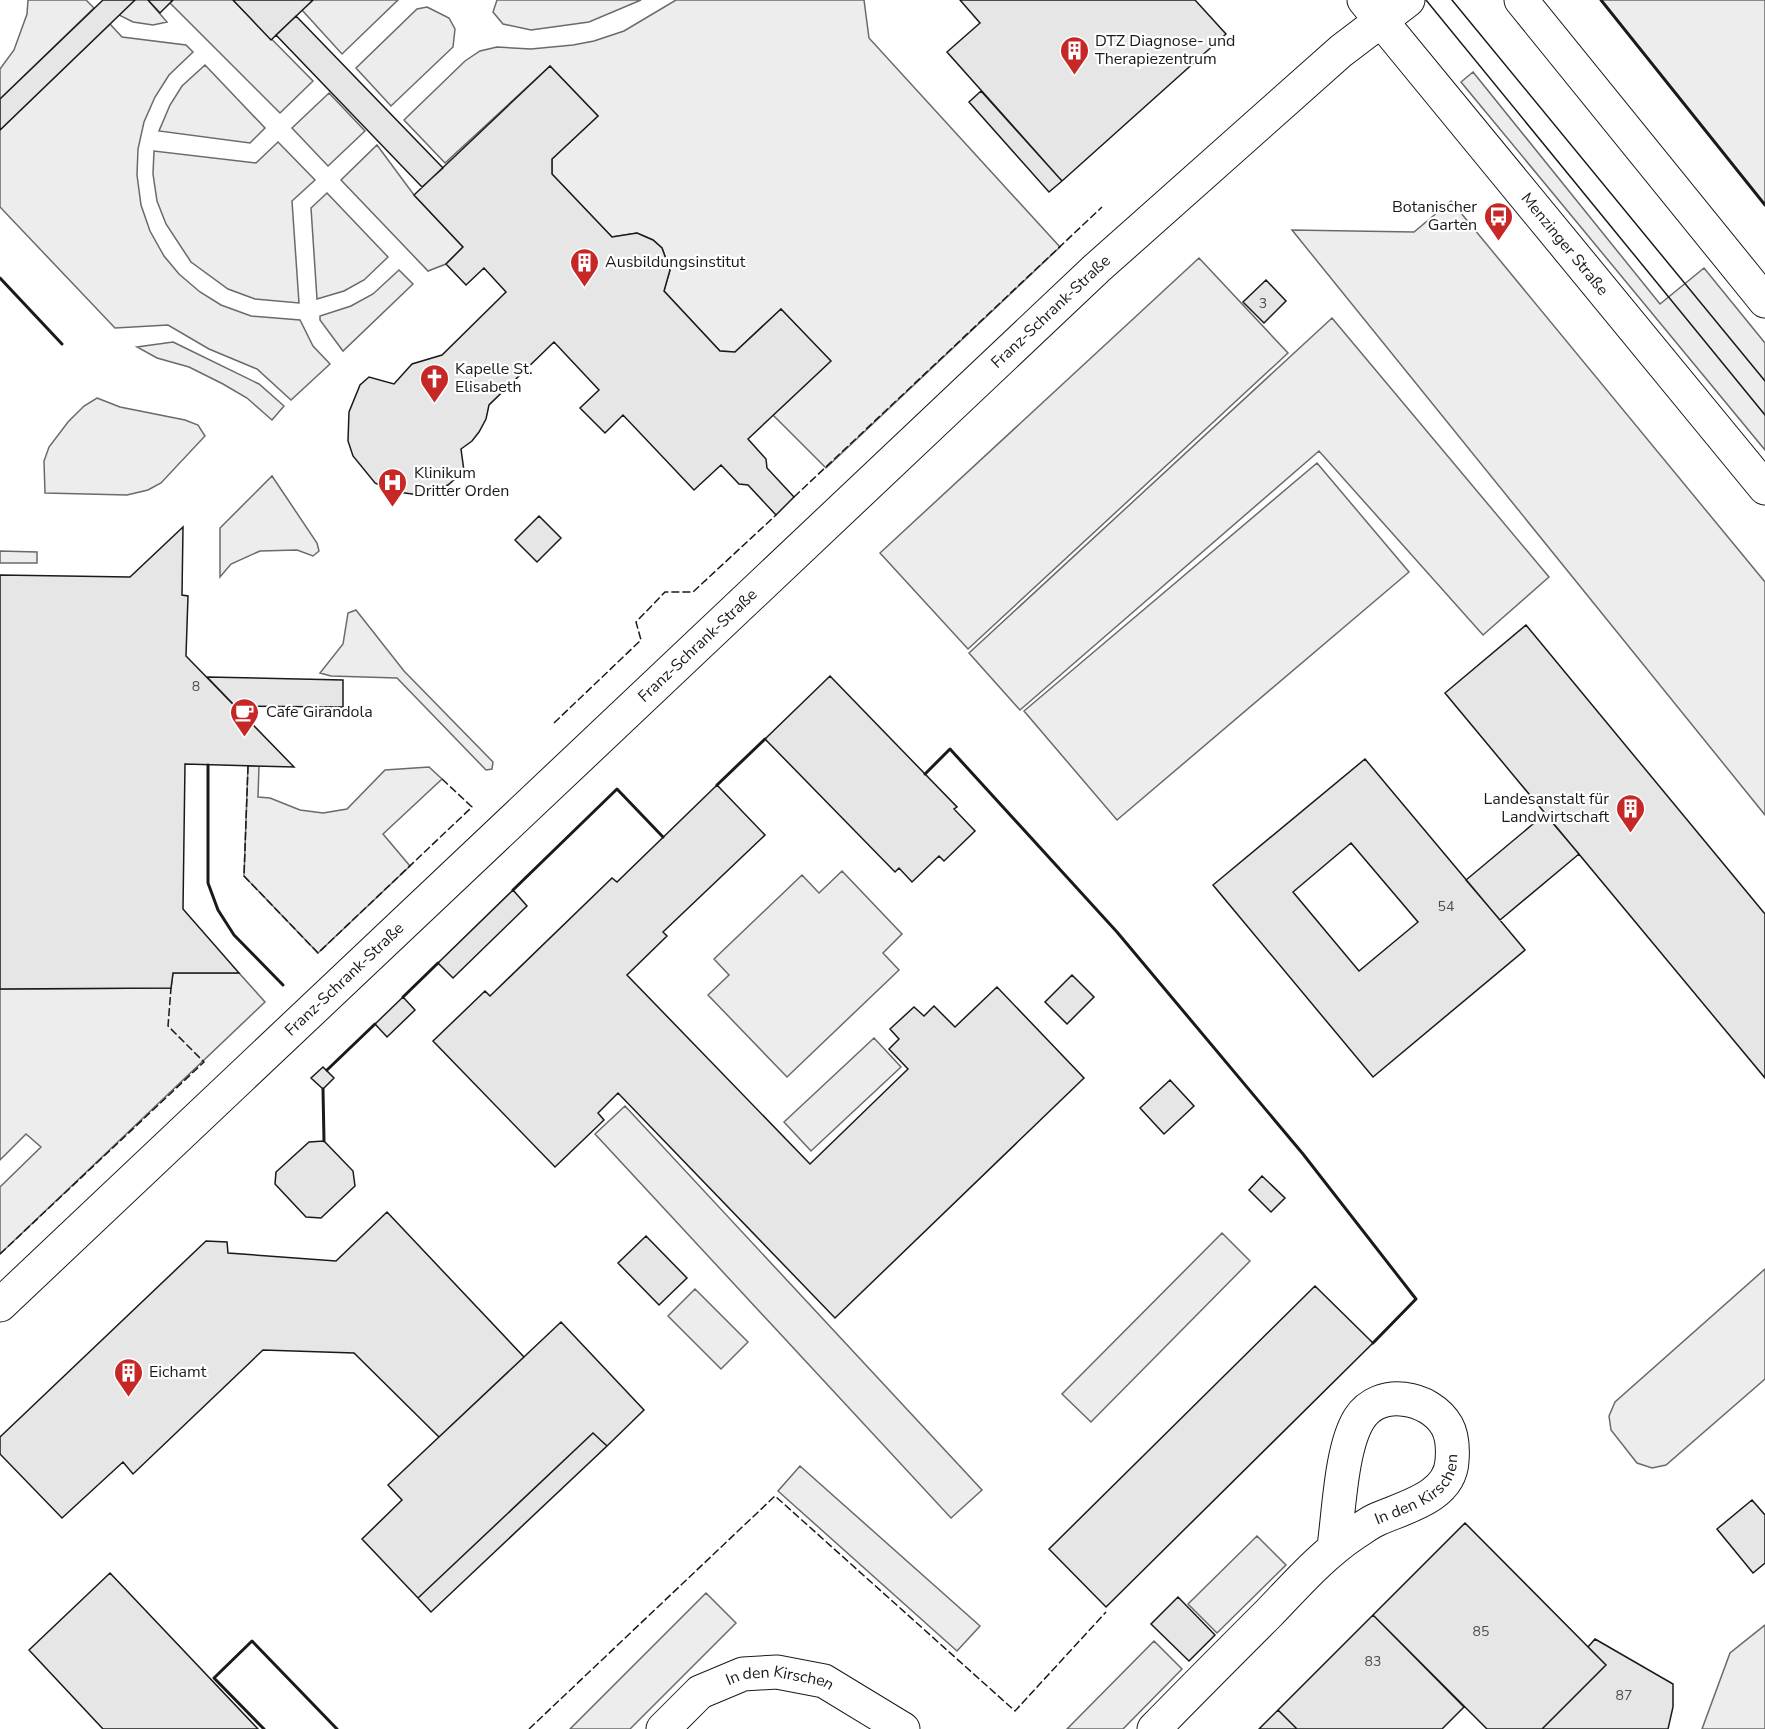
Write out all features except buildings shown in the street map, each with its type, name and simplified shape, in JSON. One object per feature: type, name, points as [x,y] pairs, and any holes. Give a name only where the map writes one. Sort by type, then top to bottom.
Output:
[{"type":"street","name":"Franz-Schrank-Straße","points":[[0,1305],[1098,268],[1325,65],[1372,11],[1408,0]]},
{"type":"street","points":[[1521,0],[1765,301]]},
{"type":"street","name":"Menzinger Straße","points":[[1372,11],[1765,488]]},
{"type":"street","name":"In den Kirschen","points":[[1154,1729],[1334,1547],[1376,1520],[1425,1500],[1443,1485],[1452,1467],[1453,1445],[1447,1426],[1433,1410],[1414,1400],[1393,1399],[1375,1405],[1361,1416],[1349,1436],[1334,1547]]},
{"type":"street","name":"In den Kirschen","points":[[663,1729],[700,1692],[743,1674],[777,1671],[824,1681],[903,1729]]},
{"type":"shaded area","points":[[28,0],[86,0],[94,8],[0,99],[0,69],[14,50],[27,14]]},
{"type":"shaded area","points":[[104,0],[148,0],[167,22],[153,25],[133,22],[119,15]]},
{"type":"shaded area","points":[[173,0],[233,0],[313,81],[280,113],[170,3]]},
{"type":"shaded area","points":[[313,0],[398,0],[342,54],[302,10]]},
{"type":"shaded area","points":[[497,0],[641,0],[589,22],[531,30],[503,24],[493,12]]},
{"type":"shaded area","points":[[676,0],[864,0],[869,38],[1060,247],[826,468],[773,415],[830,361],[781,309],[735,352],[720,351],[664,291],[670,270],[662,248],[653,240],[637,233],[612,237],[552,174],[552,159],[598,116],[550,66],[445,163],[404,120],[465,61],[480,51],[497,47],[531,49],[594,41],[624,31]]},
{"type":"shaded area","points":[[1601,0],[1765,0],[1765,205]]},
{"type":"shaded area","points":[[427,7],[449,18],[455,29],[453,47],[391,106],[356,68],[417,9]]},
{"type":"shaded area","points":[[110,24],[122,37],[186,45],[193,52],[169,75],[155,97],[144,122],[138,149],[137,175],[141,205],[150,231],[164,256],[179,274],[200,292],[221,305],[251,316],[300,320],[313,346],[330,364],[291,400],[257,369],[209,349],[168,325],[115,328],[0,207],[0,130]]},
{"type":"shaded area","points":[[205,65],[265,128],[250,143],[159,131],[170,105],[182,86]]},
{"type":"shaded area","points":[[1473,72],[1660,304],[1704,268],[1765,343],[1765,450],[1461,82]]},
{"type":"shaded area","points":[[329,93],[365,131],[328,166],[292,128]]},
{"type":"shaded area","points":[[278,142],[315,180],[292,201],[299,303],[255,299],[228,289],[191,262],[166,224],[157,201],[153,174],[154,151],[256,163]]},
{"type":"shaded area","points":[[377,145],[414,195],[463,247],[446,264],[428,271],[341,180]]},
{"type":"shaded area","points":[[327,193],[388,257],[364,280],[344,291],[317,299],[311,208]]},
{"type":"shaded area","points":[[1451,201],[1765,582],[1765,815],[1292,230],[1414,232]]},
{"type":"shaded area","points":[[1199,258],[1288,353],[968,649],[880,553]]},
{"type":"shaded area","points":[[399,270],[413,284],[343,351],[320,320],[320,316],[351,306],[373,294]]},
{"type":"shaded area","points":[[1332,318],[1549,577],[1483,635],[1319,451],[1020,710],[969,653]]},
{"type":"shaded area","points":[[173,342],[259,384],[284,406],[272,420],[247,398],[223,384],[189,367],[157,358],[137,347]]},
{"type":"shaded area","points":[[97,398],[120,407],[185,420],[198,425],[205,436],[161,483],[148,490],[127,495],[45,493],[44,461],[49,447],[68,422],[84,406]]},
{"type":"shaded area","points":[[1317,463],[1409,572],[1117,820],[1024,711]]},
{"type":"shaded area","points":[[272,476],[317,543],[319,551],[313,556],[297,550],[260,551],[231,564],[220,577],[220,528]]},
{"type":"shaded area","points":[[0,551],[37,552],[37,563],[0,563]]},
{"type":"shaded area","points":[[356,610],[404,671],[493,762],[492,769],[486,770],[397,678],[331,676],[320,673],[343,644],[348,613]]},
{"type":"shaded area","points":[[248,766],[259,766],[258,797],[270,798],[300,810],[323,813],[347,809],[385,770],[429,767],[442,779],[383,834],[410,866],[318,953],[244,876]]},
{"type":"shaded area","points":[[842,871],[902,934],[883,953],[899,970],[787,1077],[708,995],[729,975],[714,959],[802,875],[819,893]]},
{"type":"shaded area","points":[[173,973],[239,973],[265,1002],[0,1254],[0,1187],[41,1147],[26,1134],[0,1160],[0,989],[171,988]]},
{"type":"shaded area","points":[[874,1038],[901,1067],[811,1151],[784,1122]]},
{"type":"shaded area","points":[[625,1106],[982,1490],[951,1518],[595,1134]]},
{"type":"shaded area","points":[[1222,1233],[1250,1261],[1091,1422],[1062,1394]]},
{"type":"shaded area","points":[[1765,1269],[1765,1379],[1666,1465],[1652,1468],[1637,1463],[1611,1430],[1609,1416],[1615,1402]]},
{"type":"shaded area","points":[[695,1289],[748,1342],[721,1369],[668,1316]]},
{"type":"shaded area","points":[[800,1466],[980,1626],[957,1651],[778,1491]]},
{"type":"shaded area","points":[[1257,1536],[1286,1565],[1217,1633],[1188,1604]]},
{"type":"shaded area","points":[[706,1593],[736,1623],[630,1729],[570,1729]]},
{"type":"shaded area","points":[[1765,1625],[1765,1729],[1702,1729],[1730,1653]]},
{"type":"shaded area","points":[[1154,1641],[1182,1669],[1123,1729],[1067,1729]]},
{"type":"tram line","points":[[1426,0],[1765,415]]},
{"type":"tram line","points":[[1452,0],[1765,381]]},
{"type":"fence","points":[[794,497],[1102,207]]},
{"type":"fence","points":[[554,723],[641,640],[636,622],[665,592],[693,592],[776,515]]},
{"type":"fence","points":[[248,766],[244,876],[318,953],[472,807],[442,779]]},
{"type":"fence","points":[[0,1254],[204,1062],[168,1026],[171,988]]},
{"type":"fence","points":[[529,1729],[775,1496],[1015,1711],[1106,1612]]},
{"type":"wall","points":[[1601,0],[1765,205]]},
{"type":"wall","points":[[0,278],[62,344]]},
{"type":"wall","points":[[717,785],[765,739]]},
{"type":"wall","points":[[925,774],[950,749],[1117,932],[1303,1154],[1416,1299],[1373,1343]]},
{"type":"wall","points":[[208,765],[208,883],[218,910],[234,935],[283,985]]},
{"type":"wall","points":[[513,890],[617,789],[663,837]]},
{"type":"wall","points":[[403,997],[438,963]]},
{"type":"wall","points":[[327,1070],[375,1024]]},
{"type":"wall","points":[[323,1089],[324,1141]]},
{"type":"wall","points":[[264,1729],[214,1678],[252,1641],[337,1729]]},
{"type":"place","name":"DTZ Diagnose- und Therapiezentrum","points":[[1074,76]]},
{"type":"place","name":"Botanischer Garten","points":[[1498,242]]},
{"type":"place","name":"Ausbildungsinstitut","points":[[584,288]]},
{"type":"place","name":"Kapelle St. Elisabeth","points":[[434,404]]},
{"type":"place","name":"Klinikum Dritter Orden","points":[[393,508]]},
{"type":"place","name":"Cafe Girandola","points":[[245,738]]},
{"type":"place","name":"Landesanstalt für Landwirtschaft","points":[[1630,834]]},
{"type":"place","name":"Eichamt","points":[[128,1398]]}]
